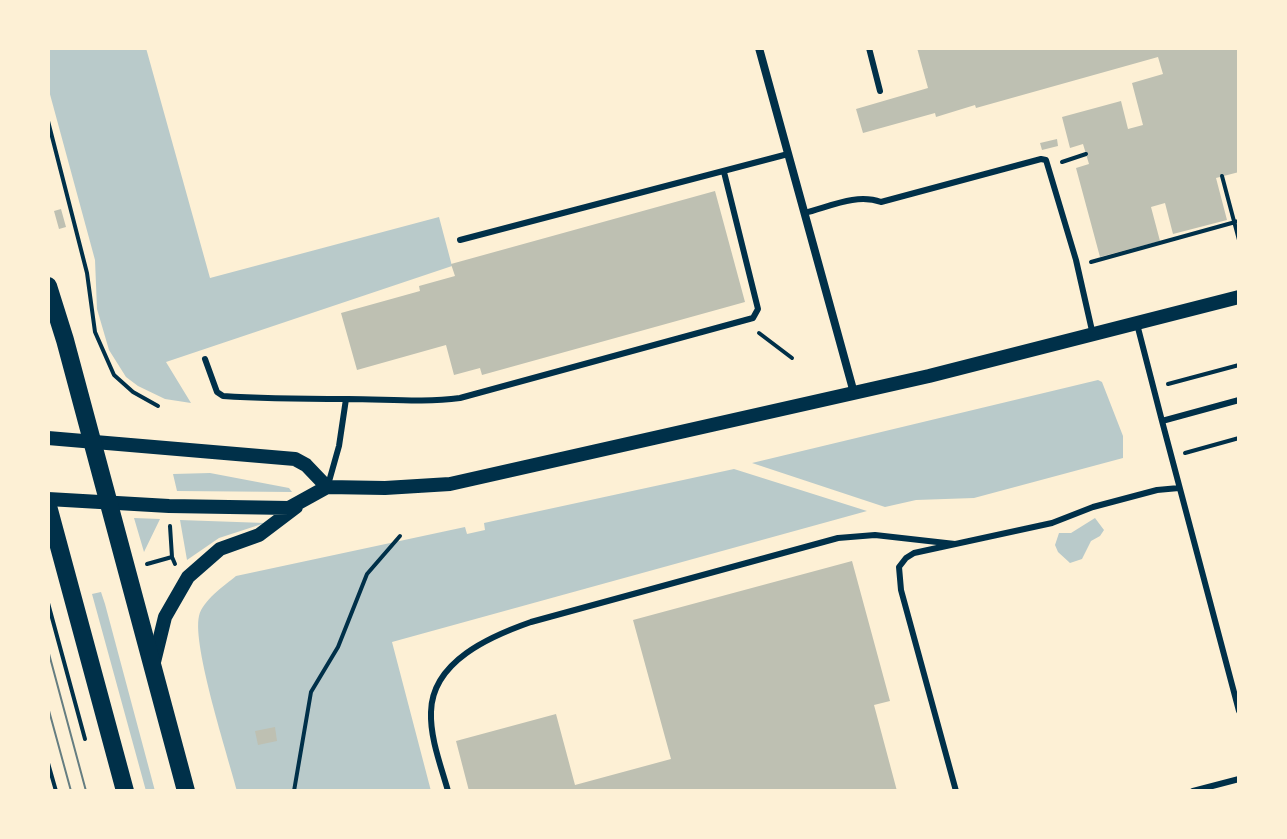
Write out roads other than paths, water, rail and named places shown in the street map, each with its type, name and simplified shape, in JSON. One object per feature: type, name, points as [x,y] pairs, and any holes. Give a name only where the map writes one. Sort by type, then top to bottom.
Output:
[{"type":"main road","points":[[48,286],[186,791]]},
{"type":"main road","points":[[48,506],[125,791]]},
{"type":"street","points":[[759,48],[854,393]]},
{"type":"street","points":[[48,499],[289,508],[327,487],[409,488],[450,484],[854,393],[1239,297]]},
{"type":"street","points":[[48,438],[295,459],[306,465],[327,487]]},
{"type":"street","points":[[153,666],[165,617],[173,599],[197,566],[220,549],[270,529],[299,504]]},
{"type":"lane","points":[[869,48],[880,91]]},
{"type":"lane","points":[[460,240],[788,154]]},
{"type":"lane","points":[[804,213],[855,199],[871,198],[881,202],[1046,160],[1093,335]]},
{"type":"lane","points":[[205,359],[217,392],[223,396],[307,401],[432,402],[460,398],[753,318],[758,309],[724,172]]},
{"type":"lane","points":[[1137,323],[1239,711]]},
{"type":"lane","points":[[327,487],[339,446],[346,399]]},
{"type":"lane","points":[[1162,421],[1239,400]]},
{"type":"lane","points":[[956,791],[898,577],[899,567],[906,558],[955,544],[1052,523],[1093,507],[1157,490],[1179,488]]},
{"type":"lane","points":[[448,791],[433,734],[431,711],[435,688],[462,657],[483,642],[531,622],[838,538],[875,535],[955,544]]},
{"type":"lane","points":[[1193,791],[1239,779]]},
{"type":"tram line","points":[[48,650],[86,791]]},
{"type":"tram line","points":[[48,707],[71,791]]}]
